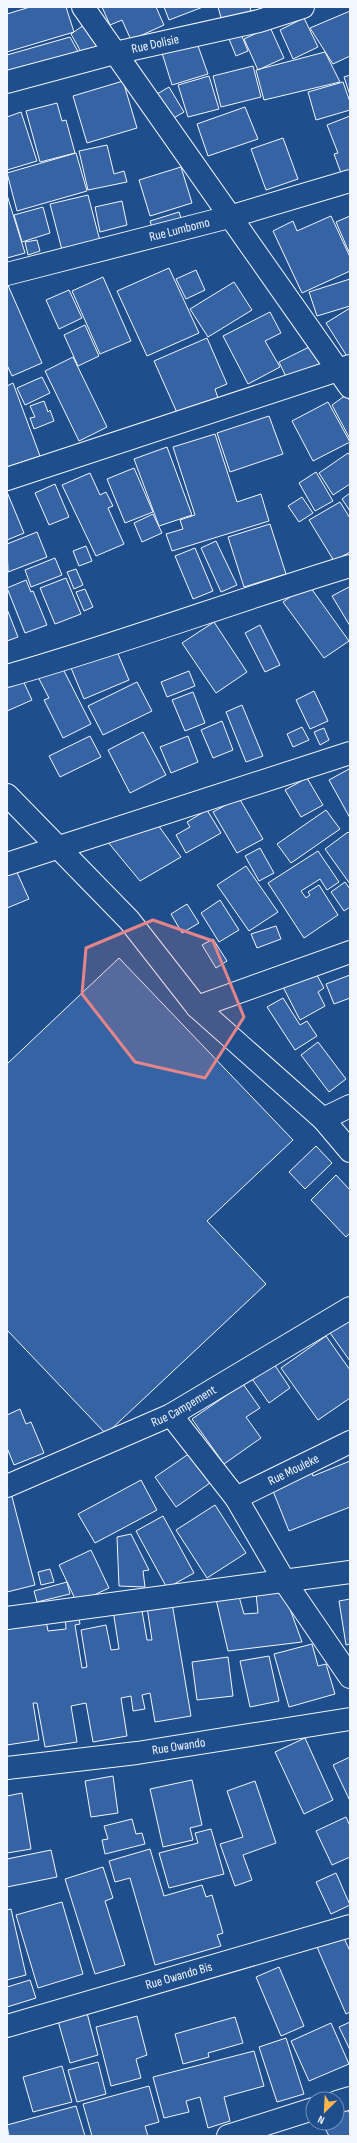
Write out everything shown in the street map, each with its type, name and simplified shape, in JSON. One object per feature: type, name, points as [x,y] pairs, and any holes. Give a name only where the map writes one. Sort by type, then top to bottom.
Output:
[{"type":"street","points":[[83,7],[229,217],[343,368],[350,387]]},
{"type":"street","name":"Rue Dolisie","points":[[7,82],[115,53],[259,21],[303,7]]},
{"type":"street","name":"Rue Lumbomo","points":[[7,274],[229,217],[350,181]]},
{"type":"street","points":[[7,479],[343,368]]},
{"type":"street","points":[[7,676],[91,652],[248,597],[350,566]]},
{"type":"street","points":[[7,864],[59,849],[350,754]]},
{"type":"street","points":[[7,795],[129,920],[197,1007],[323,1119],[350,1151]]},
{"type":"street","points":[[197,1007],[350,952]]},
{"type":"street","points":[[323,1119],[350,1106]]},
{"type":"street","name":"Rue Campement","points":[[7,1486],[171,1415],[350,1308]]},
{"type":"street","points":[[171,1415],[236,1498],[285,1582],[350,1677]]},
{"type":"street","name":"Rue Mouleke","points":[[236,1498],[350,1442]]},
{"type":"street","points":[[7,1618],[285,1582],[350,1572]]},
{"type":"street","name":"Rue Owando","points":[[7,1768],[137,1753],[350,1719]]},
{"type":"street","name":"Rue Owando Bis","points":[[7,2026],[350,1926]]},
{"type":"street","points":[[228,2136],[305,2112]]},
{"type":"highlighted area","points":[[153,920],[213,941],[244,1017],[205,1078],[135,1062],[82,994],[86,948]]},
{"type":"building","points":[[30,7],[66,7],[74,32],[7,52],[7,14]]},
{"type":"building","points":[[102,7],[156,7],[164,25],[131,40],[122,20],[110,25]]},
{"type":"building","points":[[164,7],[203,7],[169,20]]},
{"type":"building","points":[[218,7],[250,7],[251,11],[222,21]]},
{"type":"building","points":[[350,11],[350,56],[333,64],[310,28]]},
{"type":"building","points":[[304,18],[318,47],[293,59],[280,30]]},
{"type":"building","points":[[84,25],[101,52],[85,59],[71,34]]},
{"type":"building","points":[[270,27],[284,58],[258,70],[244,39]]},
{"type":"building","points":[[241,34],[248,51],[236,56],[229,39]]},
{"type":"building","points":[[70,37],[82,59],[7,73],[7,55]]},
{"type":"building","points":[[197,43],[208,74],[172,85],[162,53]]},
{"type":"building","points":[[325,52],[340,82],[264,100],[256,70]]},
{"type":"building","points":[[253,66],[261,97],[221,107],[213,76]]},
{"type":"building","points":[[350,75],[350,95],[344,77]]},
{"type":"building","points":[[209,76],[219,109],[188,117],[178,85]]},
{"type":"building","points":[[123,81],[137,128],[87,143],[73,96]]},
{"type":"building","points":[[343,82],[350,102],[350,110],[316,120],[308,92]]},
{"type":"building","points":[[169,87],[184,112],[172,119],[157,94]]},
{"type":"building","points":[[57,103],[62,121],[66,120],[75,153],[40,162],[26,111]]},
{"type":"building","points":[[245,107],[258,139],[208,156],[197,124]]},
{"type":"building","points":[[21,112],[37,161],[7,170],[7,117]]},
{"type":"building","points":[[350,116],[350,170],[341,173],[334,154],[338,153],[327,125]]},
{"type":"building","points":[[283,138],[298,179],[266,190],[251,149]]},
{"type":"building","points":[[107,145],[114,174],[124,171],[127,182],[88,190],[79,151]]},
{"type":"building","points":[[76,153],[87,191],[17,211],[7,173]]},
{"type":"building","points":[[181,167],[192,203],[150,216],[139,180]]},
{"type":"building","points":[[7,195],[25,253],[7,258]]},
{"type":"building","points":[[88,195],[100,241],[62,250],[50,204]]},
{"type":"building","points":[[122,201],[127,225],[100,232],[95,207]]},
{"type":"building","points":[[43,207],[50,233],[22,242],[14,215]]},
{"type":"building","points":[[179,212],[183,224],[154,233],[150,221]]},
{"type":"building","points":[[331,216],[350,257],[350,271],[302,293],[273,231],[293,221],[297,231]]},
{"type":"building","points":[[350,216],[350,251],[349,252],[336,222]]},
{"type":"building","points":[[37,240],[40,251],[28,255],[25,242]]},
{"type":"building","points":[[169,268],[199,333],[147,356],[117,291]]},
{"type":"building","points":[[196,270],[205,290],[186,299],[176,279]]},
{"type":"building","points":[[103,277],[131,341],[100,354],[72,291]]},
{"type":"building","points":[[350,279],[350,306],[317,316],[309,292]]},
{"type":"building","points":[[234,282],[252,310],[208,337],[190,309]]},
{"type":"building","points":[[7,283],[42,363],[12,376],[7,365]]},
{"type":"building","points":[[69,290],[82,318],[59,329],[46,300]]},
{"type":"building","points":[[350,308],[350,361],[326,323]]},
{"type":"building","points":[[270,312],[281,333],[265,341],[280,367],[248,384],[223,336]]},
{"type":"building","points":[[85,325],[99,356],[78,366],[64,335]]},
{"type":"building","points":[[207,338],[227,384],[215,389],[218,398],[178,415],[154,361]]},
{"type":"building","points":[[311,346],[323,369],[290,385],[279,362]]},
{"type":"building","points":[[73,357],[107,427],[79,441],[45,371]]},
{"type":"building","points":[[42,377],[50,393],[25,405],[17,388]]},
{"type":"building","points":[[13,383],[40,456],[7,467],[7,386]]},
{"type":"building","points":[[346,395],[350,401],[350,439],[332,405]]},
{"type":"building","points":[[44,401],[48,412],[50,410],[54,421],[34,429],[30,418],[35,417],[30,406]]},
{"type":"building","points":[[328,402],[350,442],[313,461],[292,421]]},
{"type":"building","points":[[269,416],[283,454],[230,472],[217,433]]},
{"type":"building","points":[[215,434],[237,502],[261,494],[269,521],[172,551],[166,534],[183,529],[180,520],[195,515],[173,447]]},
{"type":"building","points":[[167,447],[192,515],[159,526],[134,459]]},
{"type":"building","points":[[348,453],[350,456],[350,484],[333,495],[319,473]]},
{"type":"building","points":[[134,468],[153,512],[125,523],[107,479]]},
{"type":"building","points":[[316,472],[333,501],[315,511],[299,483]]},
{"type":"building","points":[[90,473],[100,495],[106,492],[113,506],[108,508],[124,544],[96,556],[62,485]]},
{"type":"building","points":[[55,484],[69,517],[49,525],[35,493]]},
{"type":"building","points":[[7,492],[24,533],[7,540]]},
{"type":"building","points":[[350,493],[350,511],[342,499]]},
{"type":"building","points":[[302,497],[313,513],[299,522],[288,506]]},
{"type":"building","points":[[340,502],[350,518],[350,552],[334,561],[309,520]]},
{"type":"building","points":[[153,514],[162,533],[142,542],[134,523]]},
{"type":"building","points":[[270,524],[286,574],[244,587],[228,537]]},
{"type":"building","points":[[37,532],[47,557],[8,572],[7,544]]},
{"type":"building","points":[[216,541],[237,585],[221,592],[201,548]]},
{"type":"building","points":[[86,546],[92,561],[79,566],[73,551]]},
{"type":"building","points":[[195,548],[213,591],[193,599],[175,556]]},
{"type":"building","points":[[55,558],[62,575],[31,587],[25,570]]},
{"type":"building","points":[[76,569],[83,585],[74,589],[67,572]]},
{"type":"building","points":[[66,578],[81,614],[55,624],[40,588]]},
{"type":"building","points":[[26,580],[31,592],[33,591],[47,625],[25,633],[7,588]]},
{"type":"building","points":[[308,584],[349,641],[324,658],[283,602]]},
{"type":"building","points":[[349,587],[350,589],[350,626],[332,596]]},
{"type":"building","points":[[85,589],[93,607],[84,611],[76,592]]},
{"type":"building","points":[[7,609],[18,637],[7,641]]},
{"type":"building","points":[[214,622],[247,672],[216,693],[182,643]]},
{"type":"building","points":[[260,625],[280,665],[265,672],[245,633]]},
{"type":"building","points":[[116,649],[129,680],[84,699],[71,668]]},
{"type":"building","points":[[60,663],[91,724],[63,738],[44,700],[49,698],[38,677]]},
{"type":"building","points":[[189,671],[195,686],[167,697],[161,682]]},
{"type":"building","points":[[20,674],[32,700],[7,711],[7,680]]},
{"type":"building","points":[[137,682],[152,711],[103,735],[88,706]]},
{"type":"building","points":[[314,691],[328,721],[310,729],[296,700]]},
{"type":"building","points":[[193,692],[205,723],[185,731],[172,700]]},
{"type":"building","points":[[242,705],[263,756],[246,762],[226,712]]},
{"type":"building","points":[[222,721],[233,750],[213,758],[201,730]]},
{"type":"building","points":[[302,727],[309,740],[293,747],[287,734]]},
{"type":"building","points":[[324,728],[329,740],[320,745],[314,732]]},
{"type":"building","points":[[143,732],[166,775],[130,793],[108,750]]},
{"type":"building","points":[[90,736],[101,757],[60,777],[49,756]]},
{"type":"building","points":[[188,736],[198,762],[171,773],[160,747]]},
{"type":"building","points":[[349,769],[350,771],[350,818],[329,780]]},
{"type":"building","points":[[307,778],[323,805],[301,817],[285,790]]},
{"type":"building","points":[[239,798],[263,839],[237,853],[213,812]]},
{"type":"building","points":[[207,810],[221,833],[186,853],[176,835],[190,827],[187,822]]},
{"type":"building","points":[[326,810],[340,829],[291,863],[277,844]]},
{"type":"building","points":[[158,825],[181,857],[140,881],[107,841]]},
{"type":"building","points":[[348,832],[350,834],[350,884],[325,849]]},
{"type":"building","points":[[260,848],[274,873],[259,881],[245,856]]},
{"type":"building","points":[[318,851],[339,882],[327,890],[320,879],[301,891],[306,898],[310,895],[308,892],[319,885],[338,915],[304,938],[268,883]]},
{"type":"building","points":[[246,866],[278,912],[249,931],[217,885]]},
{"type":"building","points":[[15,868],[29,899],[7,908],[7,871]]},
{"type":"building","points":[[345,882],[350,889],[350,907],[344,911],[331,892]]},
{"type":"building","points":[[220,900],[239,930],[219,942],[201,913]]},
{"type":"building","points":[[187,904],[199,923],[182,933],[171,914]]},
{"type":"building","points":[[276,926],[281,939],[257,948],[251,934]]},
{"type":"building","points":[[213,939],[227,961],[216,968],[202,945]]},
{"type":"building","points":[[119,958],[293,1140],[207,1221],[266,1284],[106,1434],[7,1330],[7,1064]]},
{"type":"building","points":[[313,968],[324,988],[318,992],[325,1006],[300,1020],[282,985]]},
{"type":"building","points":[[350,975],[350,998],[334,1004],[326,984]]},
{"type":"building","points":[[283,998],[300,1025],[307,1021],[317,1036],[295,1050],[267,1007]]},
{"type":"building","points":[[318,1042],[346,1079],[329,1092],[301,1055]]},
{"type":"building","points":[[316,1146],[332,1163],[305,1189],[289,1172]]},
{"type":"building","points":[[336,1175],[350,1190],[350,1233],[346,1237],[311,1200]]},
{"type":"building","points":[[350,1316],[350,1361],[328,1330]]},
{"type":"building","points":[[326,1336],[350,1370],[350,1398],[318,1420],[281,1368]]},
{"type":"building","points":[[272,1361],[290,1388],[269,1403],[250,1376]]},
{"type":"building","points":[[243,1384],[260,1408],[246,1417],[261,1438],[224,1464],[192,1419]]},
{"type":"building","points":[[20,1409],[26,1424],[31,1422],[44,1453],[14,1465],[7,1448],[7,1415]]},
{"type":"building","points":[[190,1453],[210,1483],[176,1507],[155,1477]]},
{"type":"building","points":[[350,1461],[350,1507],[289,1531],[271,1486],[310,1467],[313,1476]]},
{"type":"building","points":[[141,1480],[157,1510],[95,1543],[78,1514]]},
{"type":"building","points":[[11,1493],[35,1585],[7,1592],[7,1494]]},
{"type":"building","points":[[215,1505],[246,1553],[207,1578],[176,1530]]},
{"type":"building","points":[[163,1516],[194,1573],[167,1588],[136,1531]]},
{"type":"building","points":[[131,1534],[149,1570],[143,1571],[145,1587],[119,1586],[117,1537]]},
{"type":"building","points":[[91,1550],[109,1588],[77,1603],[59,1565]]},
{"type":"building","points":[[50,1569],[54,1582],[41,1585],[38,1572]]},
{"type":"building","points":[[67,1582],[70,1594],[37,1602],[34,1591]]},
{"type":"building","points":[[287,1589],[290,1609],[302,1642],[228,1651],[215,1595],[238,1593],[244,1614],[258,1613],[256,1593]]},
{"type":"building","points":[[350,1599],[350,1644],[346,1645],[339,1601]]},
{"type":"building","points":[[172,1603],[191,1716],[155,1722],[150,1693],[142,1695],[145,1709],[133,1711],[131,1696],[121,1698],[127,1736],[93,1742],[86,1703],[71,1706],[77,1742],[45,1747],[37,1703],[33,1703],[39,1740],[7,1745],[7,1628],[46,1621],[48,1631],[66,1629],[65,1615],[78,1613],[80,1624],[75,1625],[82,1668],[87,1667],[81,1630],[106,1625],[111,1650],[119,1649],[113,1610],[141,1605],[147,1640],[152,1640],[147,1607]]},
{"type":"building","points":[[312,1644],[318,1666],[326,1664],[335,1694],[289,1707],[274,1654]]},
{"type":"building","points":[[269,1656],[279,1701],[250,1707],[240,1661]]},
{"type":"building","points":[[228,1657],[233,1696],[197,1700],[192,1662]]},
{"type":"building","points":[[305,1738],[333,1800],[304,1814],[275,1752]]},
{"type":"building","points":[[350,1757],[350,1801],[333,1765]]},
{"type":"building","points":[[113,1776],[118,1813],[91,1817],[85,1781]]},
{"type":"building","points":[[192,1780],[202,1825],[190,1828],[193,1840],[163,1847],[150,1789]]},
{"type":"building","points":[[255,1781],[276,1843],[243,1855],[252,1880],[235,1886],[220,1844],[243,1837],[227,1791]]},
{"type":"building","points":[[22,1793],[31,1849],[7,1853],[7,1796]]},
{"type":"building","points":[[346,1817],[350,1826],[350,1857],[332,1865],[316,1831]]},
{"type":"building","points":[[132,1819],[136,1834],[142,1833],[145,1844],[105,1854],[102,1840],[108,1839],[104,1826]]},
{"type":"building","points":[[211,1829],[224,1874],[169,1888],[159,1853],[198,1843],[195,1833]]},
{"type":"building","points":[[150,1849],[164,1896],[202,1885],[206,1897],[212,1895],[223,1933],[217,1935],[221,1946],[155,1965],[130,1878],[115,1882],[109,1861]]},
{"type":"building","points":[[51,1850],[57,1877],[7,1887],[7,1859]]},
{"type":"building","points":[[103,1867],[113,1898],[105,1901],[125,1965],[95,1974],[65,1879]]},
{"type":"building","points":[[336,1873],[350,1905],[331,1914],[316,1882]]},
{"type":"building","points":[[62,1902],[83,1974],[38,1988],[16,1915]]},
{"type":"building","points":[[11,1909],[26,1975],[7,1980],[7,1910]]},
{"type":"building","points":[[343,1936],[350,1951],[350,2012],[346,2014],[317,1947]]},
{"type":"building","points":[[279,1967],[304,2026],[281,2036],[256,1977]]},
{"type":"building","points":[[30,1980],[36,1998],[7,2007],[7,1987]]},
{"type":"building","points":[[87,2013],[98,2055],[70,2063],[58,2021]]},
{"type":"building","points":[[137,2016],[147,2055],[136,2059],[141,2078],[111,2086],[96,2027]]},
{"type":"building","points":[[235,2017],[243,2043],[208,2053],[209,2057],[183,2064],[175,2034]]},
{"type":"building","points":[[350,2022],[350,2050],[339,2027]]},
{"type":"building","points":[[331,2023],[349,2064],[309,2081],[291,2041]]},
{"type":"building","points":[[286,2038],[304,2094],[277,2102],[259,2047]]},
{"type":"building","points":[[254,2051],[264,2086],[224,2097],[230,2121],[208,2128],[200,2097],[186,2101],[189,2112],[164,2118],[153,2077]]},
{"type":"building","points":[[98,2062],[106,2094],[77,2102],[68,2070]]},
{"type":"building","points":[[62,2066],[72,2102],[33,2112],[23,2077]]},
{"type":"building","points":[[149,2086],[159,2122],[145,2126],[148,2136],[92,2136],[83,2104]]},
{"type":"building","points":[[76,2106],[85,2136],[9,2136],[7,2125]]},
{"type":"building","points":[[347,2108],[350,2114],[350,2136],[329,2136],[326,2131],[345,2131],[345,2109]]}]
